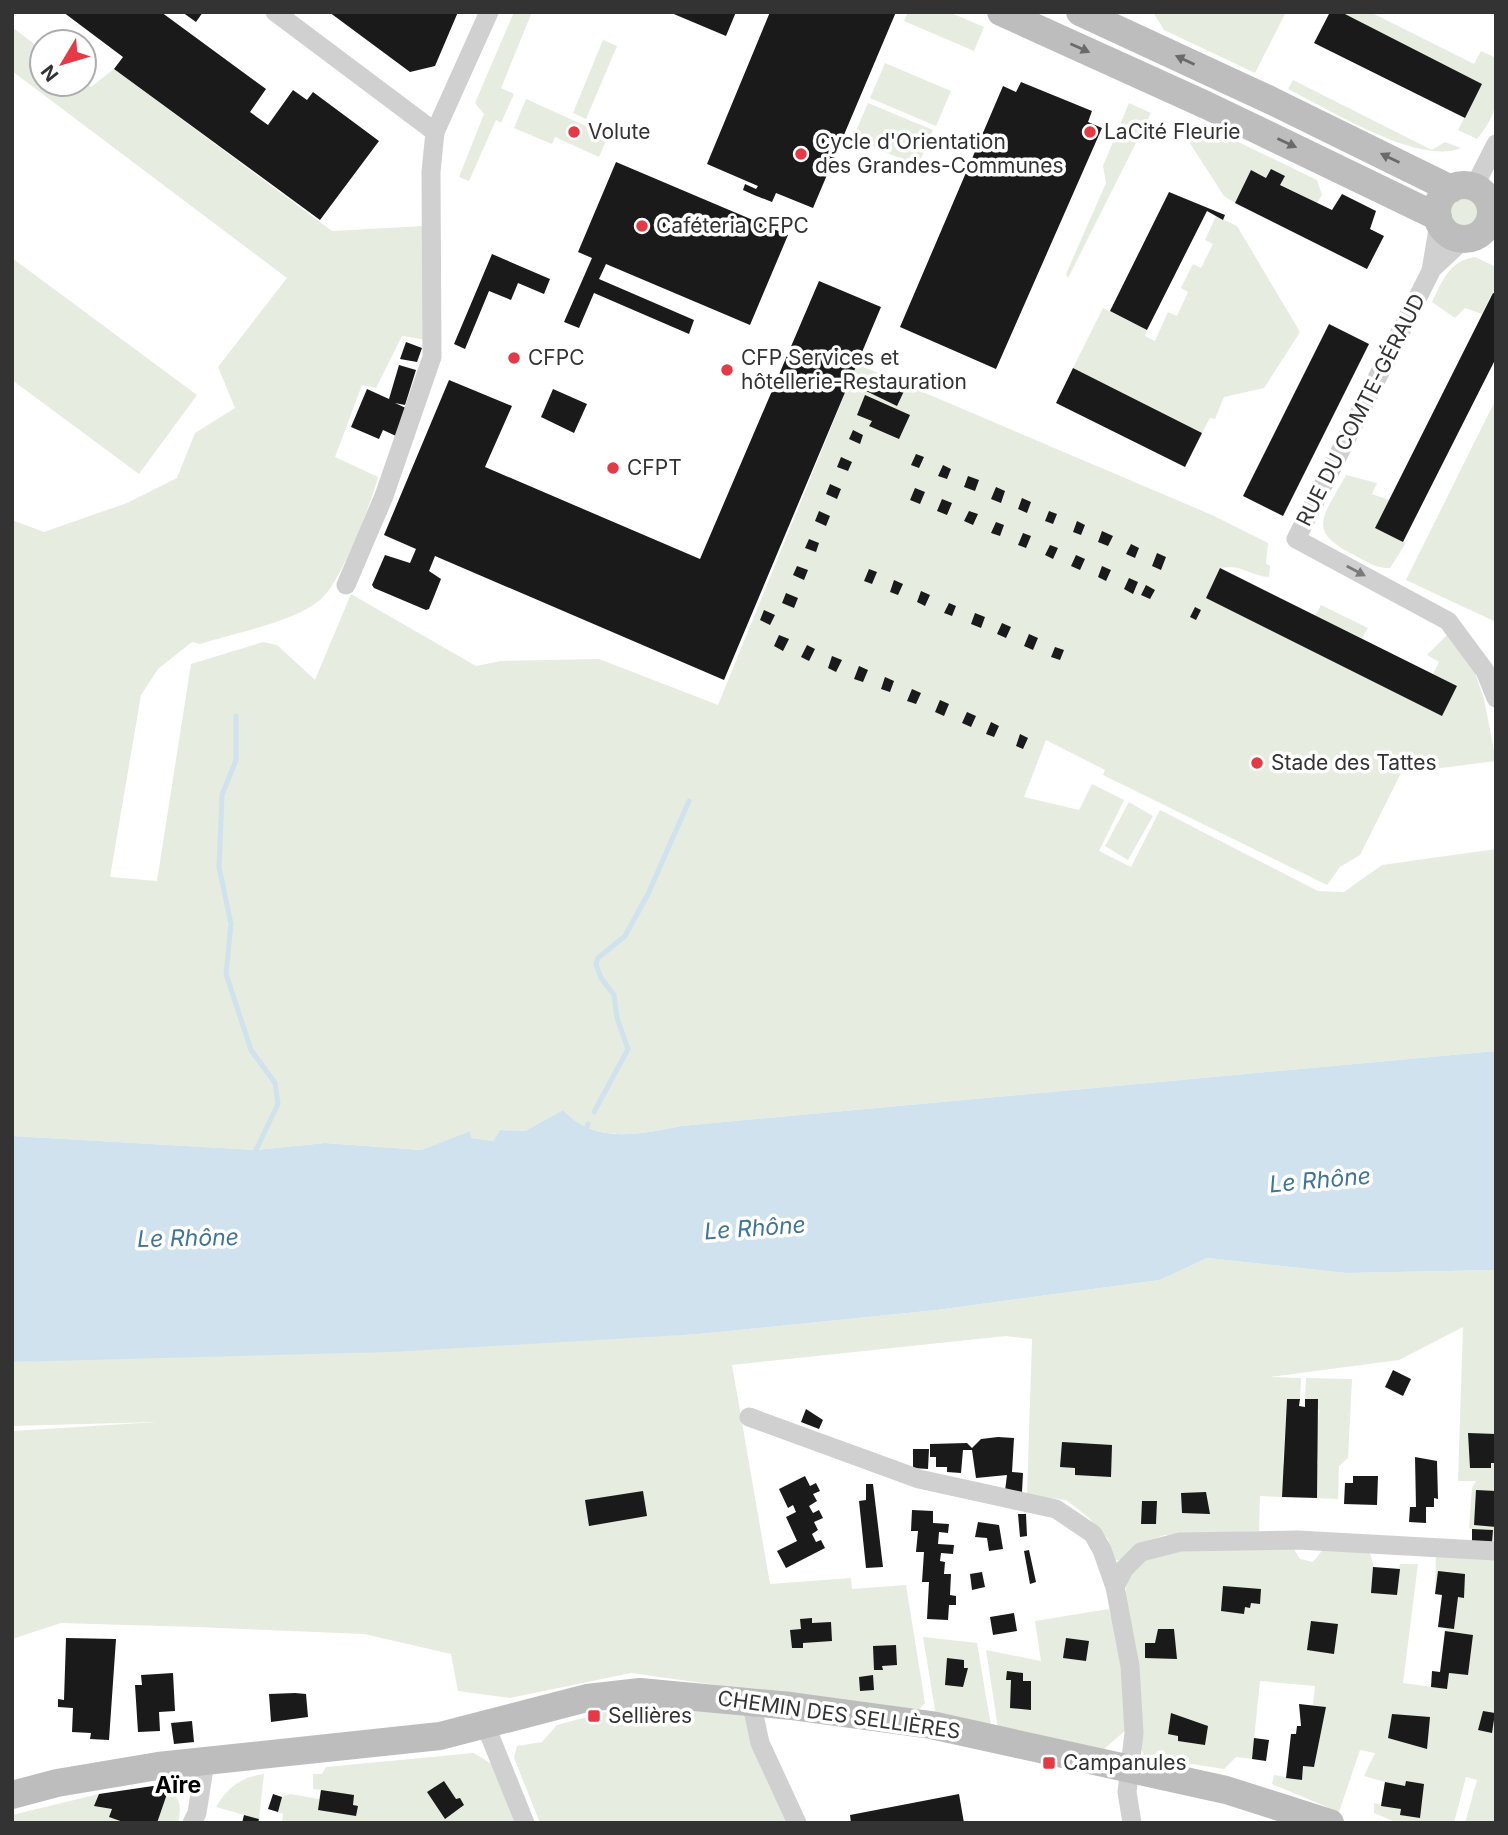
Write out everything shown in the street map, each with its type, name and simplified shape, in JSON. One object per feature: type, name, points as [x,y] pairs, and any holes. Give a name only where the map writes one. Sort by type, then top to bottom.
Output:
[{"type":"street","points":[[275,12],[435,132]]},
{"type":"street","points":[[346,585],[384,496],[432,357],[431,172],[435,132],[489,12]]},
{"type":"street","points":[[1080,12],[1109,18],[1478,198]]},
{"type":"street","points":[[1014,15],[1218,111],[1438,220],[1447,233],[1479,240],[1488,224],[1478,198],[1496,144]]},
{"type":"street","points":[[1438,220],[1441,198],[1478,198]]},
{"type":"street","name":"RUE DU COMTE-GÉRAUD","points":[[1438,220],[1431,271],[1296,539],[1448,621],[1485,671],[1496,698]]},
{"type":"street","name":"RUE DU COMTE-GÉRAUD","points":[[1431,271],[1479,240]]},
{"type":"street","points":[[749,1417],[919,1479],[1056,1509],[1093,1534],[1102,1550],[1115,1587],[1130,1666],[1134,1732],[1127,1792],[1132,1823]]},
{"type":"street","points":[[1115,1587],[1124,1569],[1142,1552],[1180,1542],[1298,1540],[1496,1551]]},
{"type":"street","name":"CHEMIN DES SELLIÈRES","points":[[12,1796],[57,1783],[205,1762],[398,1742],[440,1735],[618,1693],[667,1692],[931,1725],[1226,1790],[1330,1823]]},
{"type":"street","points":[[751,1702],[760,1744],[797,1823]]},
{"type":"street","points":[[485,1724],[525,1823]]},
{"type":"street","points":[[192,1823],[197,1813],[205,1762]]},
{"type":"shaded area","points":[[514,12],[532,12],[501,88],[514,94],[501,123],[496,120],[469,181],[459,177],[484,114],[475,103]]},
{"type":"shaded area","points":[[908,12],[949,12],[984,27],[974,51],[904,21]]},
{"type":"shaded area","points":[[1153,12],[1286,12],[1255,73],[1164,30]]},
{"type":"shaded area","points":[[1341,12],[1370,12],[1474,64],[1481,51],[1496,58],[1497,92],[1494,110],[1477,139],[1458,130],[1482,84]]},
{"type":"shaded area","points":[[12,27],[28,39],[28,83],[12,71]]},
{"type":"shaded area","points":[[603,40],[617,46],[586,119],[573,113]]},
{"type":"shaded area","points":[[885,63],[951,91],[936,126],[870,98]]},
{"type":"shaded area","points":[[114,69],[332,231],[423,226],[426,340],[402,336],[376,388],[362,385],[335,457],[378,477],[346,560],[329,590],[310,607],[264,626],[200,644],[192,642],[158,669],[141,695],[110,877],[157,881],[191,664],[263,642],[277,645],[315,680],[351,594],[476,666],[501,661],[599,659],[718,705],[857,364],[1212,515],[1268,543],[1266,564],[1270,566],[1269,577],[1234,567],[1220,568],[1442,715],[1457,686],[1433,674],[1439,662],[1427,655],[1447,635],[1475,673],[1484,699],[1496,761],[1401,773],[1360,855],[1340,867],[1327,885],[1103,775],[1105,770],[1046,740],[1024,797],[1079,810],[1092,784],[1124,800],[1099,851],[1131,867],[1160,810],[1318,891],[1344,892],[1382,865],[1496,849],[1496,1051],[681,1126],[634,1134],[604,1133],[589,1128],[563,1110],[525,1131],[500,1130],[493,1141],[470,1138],[470,1131],[423,1150],[325,1143],[256,1150],[12,1136],[12,520],[44,532],[127,503],[177,478],[195,433],[235,408],[218,367],[287,278],[48,98],[98,98],[98,82]]},
{"type":"shaded area","points":[[1293,80],[1432,150],[1399,143],[1288,89]]},
{"type":"shaded area","points":[[526,99],[608,136],[599,157],[555,137],[552,144],[514,128]]},
{"type":"shaded area","points":[[868,103],[933,130],[918,166],[853,138]]},
{"type":"shaded area","points":[[1129,103],[1151,113],[1068,278],[1066,274],[1106,183],[1103,166]]},
{"type":"shaded area","points":[[1192,126],[1207,127],[1317,180],[1322,195],[1317,203],[1251,170],[1235,203],[1224,196],[1184,134],[1190,137]]},
{"type":"shaded area","points":[[1445,142],[1461,148],[1432,150]]},
{"type":"shaded area","points":[[1464,196],[1476,201],[1481,213],[1476,225],[1464,230],[1452,225],[1447,213],[1452,201]]},
{"type":"shaded area","points":[[1216,216],[1237,226],[1300,332],[1264,388],[1224,397],[1215,419],[1210,418],[1202,433],[1073,368],[1103,308],[1147,330],[1145,336],[1155,341],[1168,312],[1177,316],[1188,292],[1181,288],[1193,264],[1201,268],[1213,244],[1205,240]]},
{"type":"shaded area","points":[[1475,257],[1496,267],[1496,294],[1492,293],[1482,314],[1465,308],[1455,318],[1432,302],[1453,267]]},
{"type":"shaded area","points":[[12,258],[197,395],[139,474],[12,380]]},
{"type":"shaded area","points":[[1496,399],[1496,622],[1406,580]]},
{"type":"shaded area","points":[[1346,475],[1377,483],[1372,494],[1389,500],[1375,528],[1406,543],[1390,568],[1372,564],[1338,546],[1324,529],[1326,511]]},
{"type":"shaded area","points":[[1321,605],[1368,628],[1362,638],[1315,616]]},
{"type":"shaded area","points":[[1129,802],[1153,816],[1128,860],[1105,846]]},
{"type":"shaded area","points":[[1207,1258],[1346,1273],[1496,1270],[1496,1544],[1472,1543],[1472,1529],[1469,1528],[1472,1488],[1476,1481],[1458,1481],[1463,1327],[1399,1360],[1270,1377],[1301,1378],[1300,1399],[1287,1399],[1282,1497],[1260,1496],[1259,1531],[1165,1535],[1140,1543],[1121,1560],[1113,1560],[1108,1539],[1088,1517],[1066,1500],[1027,1495],[1032,1339],[1006,1336],[732,1365],[770,1584],[851,1578],[852,1589],[906,1585],[925,1703],[916,1713],[631,1673],[510,1698],[458,1691],[451,1654],[364,1634],[61,1623],[12,1639],[12,1431],[158,1422],[12,1426],[12,1362],[699,1334],[937,1310],[1160,1280]]},
{"type":"shaded area","points":[[1306,1378],[1352,1379],[1348,1458],[1339,1466],[1338,1499],[1317,1498],[1315,1465],[1318,1464],[1316,1440],[1319,1410],[1305,1399]]},
{"type":"shaded area","points":[[1292,1546],[1300,1559],[1313,1562],[1324,1548],[1369,1550],[1374,1567],[1399,1569],[1400,1564],[1418,1564],[1403,1683],[1447,1689],[1449,1673],[1468,1675],[1473,1635],[1445,1631],[1446,1628],[1454,1629],[1457,1597],[1435,1594],[1436,1554],[1496,1558],[1496,1823],[1465,1823],[1477,1780],[1466,1777],[1454,1823],[1398,1823],[1374,1813],[1374,1803],[1381,1805],[1385,1782],[1364,1776],[1375,1753],[1360,1750],[1339,1812],[1272,1784],[1274,1775],[1302,1780],[1303,1766],[1314,1767],[1326,1707],[1313,1705],[1315,1686],[1260,1681],[1252,1759],[1236,1757],[1224,1769],[1172,1761],[1163,1752],[1158,1760],[1144,1755],[1140,1746],[1136,1648],[1125,1600],[1127,1584],[1133,1571],[1147,1559],[1166,1551]]},
{"type":"shaded area","points":[[1109,1609],[1119,1644],[1127,1729],[1103,1750],[998,1728],[986,1650],[1041,1661],[1035,1621]]},
{"type":"shaded area","points":[[923,1637],[977,1643],[991,1726],[936,1716]]},
{"type":"shaded area","points":[[635,1704],[746,1711],[791,1823],[540,1823],[514,1758],[517,1746],[542,1742],[557,1725]]},
{"type":"shaded area","points":[[474,1753],[493,1765],[517,1823],[282,1823],[283,1814],[278,1812],[282,1797],[290,1794],[319,1799],[321,1790],[313,1789],[313,1774],[322,1774],[326,1767]]},
{"type":"shaded area","points":[[264,1774],[259,1819],[216,1807],[236,1784]]},
{"type":"shaded area","points":[[168,1791],[176,1797],[179,1804],[178,1822],[157,1823]]},
{"type":"shaded area","points":[[99,1794],[95,1806],[112,1809],[109,1817],[126,1823],[12,1823],[12,1815]]},
{"type":"water","name":"Le Rhône","points":[[1496,1051],[1496,1270],[1346,1273],[1207,1258],[1160,1280],[937,1310],[699,1334],[390,1352],[12,1362],[12,1136],[256,1150],[325,1143],[422,1150],[470,1131],[471,1138],[493,1141],[500,1130],[525,1131],[563,1110],[589,1128],[604,1133],[634,1134],[681,1126]]},
{"type":"building","points":[[63,12],[161,12],[266,89],[250,112],[268,125],[293,90],[307,100],[313,92],[379,141],[320,220],[114,69],[123,57],[98,38],[98,28],[84,28]]},
{"type":"building","points":[[182,12],[203,12],[196,22]]},
{"type":"building","points":[[329,12],[458,12],[435,66],[410,72]]},
{"type":"building","points":[[669,12],[736,12],[726,36]]},
{"type":"building","points":[[770,12],[896,12],[813,208],[776,193],[772,202],[754,195],[743,190],[745,184],[756,189],[758,186],[707,164]]},
{"type":"building","points":[[1330,12],[1341,12],[1482,84],[1465,118],[1314,43]]},
{"type":"building","points":[[1021,82],[1092,111],[1088,122],[1102,128],[996,369],[900,327],[1003,86],[1016,92]]},
{"type":"building","points":[[616,162],[788,235],[750,325],[606,264],[599,279],[694,320],[689,334],[594,293],[579,328],[564,322],[592,258],[578,252]]},
{"type":"building","points":[[1271,169],[1285,176],[1280,185],[1332,210],[1342,194],[1376,211],[1370,229],[1384,236],[1367,269],[1235,203],[1251,170],[1266,178]]},
{"type":"building","points":[[1169,192],[1225,215],[1223,220],[1207,211],[1147,330],[1110,311]]},
{"type":"building","points":[[492,254],[550,279],[544,294],[518,283],[511,300],[489,291],[465,349],[454,344]]},
{"type":"building","points":[[819,281],[881,307],[724,680],[435,556],[429,571],[441,579],[429,609],[374,588],[372,585],[385,555],[410,563],[416,549],[384,535],[449,380],[512,406],[485,467],[700,559]]},
{"type":"building","points":[[1493,293],[1496,294],[1496,358],[1403,542],[1375,528]]},
{"type":"building","points":[[1329,324],[1369,344],[1283,516],[1243,496]]},
{"type":"building","points":[[406,342],[422,348],[417,362],[400,359]]},
{"type":"building","points":[[399,365],[416,370],[405,405],[395,403],[408,409],[396,436],[383,430],[379,439],[351,427],[367,389],[389,399]]},
{"type":"building","points":[[1073,368],[1202,433],[1185,467],[1056,403]]},
{"type":"building","points":[[873,374],[905,389],[897,406],[866,391]]},
{"type":"building","points":[[553,389],[587,404],[574,433],[541,417]]},
{"type":"building","points":[[865,395],[910,415],[899,439],[869,426],[872,421],[857,415]]},
{"type":"building","points":[[853,430],[863,435],[860,444],[849,439]]},
{"type":"building","points":[[916,454],[924,457],[919,468],[911,465]]},
{"type":"building","points":[[841,457],[852,462],[848,471],[837,467]]},
{"type":"building","points":[[943,465],[951,469],[947,479],[938,476]]},
{"type":"building","points":[[968,476],[979,480],[975,491],[964,487]]},
{"type":"building","points":[[830,484],[841,489],[837,499],[826,494]]},
{"type":"building","points":[[996,487],[1005,491],[1001,503],[991,499]]},
{"type":"building","points":[[915,488],[925,492],[920,504],[910,500]]},
{"type":"building","points":[[1022,498],[1031,502],[1027,513],[1018,509]]},
{"type":"building","points":[[942,499],[952,503],[947,515],[937,511]]},
{"type":"building","points":[[819,511],[830,516],[826,526],[815,521]]},
{"type":"building","points":[[969,511],[978,514],[973,525],[964,521]]},
{"type":"building","points":[[1049,511],[1057,514],[1053,524],[1045,521]]},
{"type":"building","points":[[1077,521],[1085,525],[1081,535],[1073,532]]},
{"type":"building","points":[[996,522],[1004,525],[1000,536],[991,533]]},
{"type":"building","points":[[1102,531],[1113,536],[1108,546],[1098,542]]},
{"type":"building","points":[[1023,533],[1031,536],[1026,548],[1018,545]]},
{"type":"building","points":[[809,539],[819,543],[816,552],[805,548]]},
{"type":"building","points":[[1131,544],[1139,548],[1135,558],[1126,554]]},
{"type":"building","points":[[1050,545],[1058,548],[1053,559],[1045,555]]},
{"type":"building","points":[[1157,553],[1166,557],[1161,570],[1152,566]]},
{"type":"building","points":[[1076,555],[1085,559],[1080,570],[1071,566]]},
{"type":"building","points":[[797,566],[808,570],[804,580],[793,575]]},
{"type":"building","points":[[1102,566],[1111,570],[1106,581],[1098,577]]},
{"type":"building","points":[[1220,568],[1457,686],[1442,716],[1206,598]]},
{"type":"building","points":[[869,569],[877,572],[872,584],[864,581]]},
{"type":"building","points":[[1129,578],[1138,582],[1133,594],[1124,589]]},
{"type":"building","points":[[894,580],[903,584],[898,595],[890,592]]},
{"type":"building","points":[[1146,585],[1155,590],[1150,599],[1141,595]]},
{"type":"building","points":[[921,591],[930,595],[925,606],[917,602]]},
{"type":"building","points":[[786,593],[798,598],[794,608],[782,603]]},
{"type":"building","points":[[949,603],[956,606],[952,616],[944,613]]},
{"type":"building","points":[[1195,607],[1201,610],[1196,620],[1190,617]]},
{"type":"building","points":[[764,610],[775,615],[770,625],[760,620]]},
{"type":"building","points":[[975,613],[985,617],[981,628],[971,624]]},
{"type":"building","points":[[1002,623],[1011,627],[1006,638],[997,634]]},
{"type":"building","points":[[1029,634],[1038,638],[1033,650],[1024,646]]},
{"type":"building","points":[[779,635],[789,639],[783,651],[774,646]]},
{"type":"building","points":[[807,645],[815,649],[809,661],[801,657]]},
{"type":"building","points":[[1055,647],[1064,650],[1060,660],[1051,657]]},
{"type":"building","points":[[832,656],[842,660],[836,672],[828,668]]},
{"type":"building","points":[[859,666],[868,670],[863,682],[854,679]]},
{"type":"building","points":[[885,677],[894,681],[890,692],[881,689]]},
{"type":"building","points":[[912,689],[921,693],[916,704],[907,701]]},
{"type":"building","points":[[940,700],[949,704],[944,716],[935,712]]},
{"type":"building","points":[[967,712],[976,716],[971,727],[962,723]]},
{"type":"building","points":[[991,722],[999,726],[994,737],[986,734]]},
{"type":"building","points":[[1020,734],[1028,738],[1023,749],[1016,746]]},
{"type":"building","points":[[1393,1370],[1411,1379],[1403,1396],[1385,1387]]},
{"type":"building","points":[[1287,1399],[1300,1399],[1299,1406],[1305,1407],[1305,1399],[1318,1399],[1317,1498],[1282,1497]]},
{"type":"building","points":[[806,1409],[823,1420],[819,1429],[801,1422]]},
{"type":"building","points":[[1468,1433],[1496,1434],[1496,1463],[1491,1463],[1491,1468],[1470,1468]]},
{"type":"building","points":[[1014,1438],[1012,1472],[1023,1473],[1022,1492],[1005,1491],[1007,1475],[976,1478],[972,1450],[963,1450],[961,1473],[947,1472],[947,1467],[936,1467],[936,1457],[930,1457],[930,1444],[967,1443],[972,1448],[981,1439]]},
{"type":"building","points":[[1062,1442],[1112,1445],[1111,1477],[1075,1475],[1075,1468],[1060,1467]]},
{"type":"building","points":[[913,1449],[929,1449],[928,1469],[913,1468]]},
{"type":"building","points":[[1415,1457],[1437,1461],[1438,1499],[1434,1498],[1434,1507],[1426,1507],[1426,1523],[1409,1522],[1410,1507],[1416,1507]]},
{"type":"building","points":[[805,1476],[810,1486],[816,1483],[820,1491],[813,1494],[817,1501],[809,1506],[813,1513],[819,1510],[823,1518],[814,1522],[818,1530],[812,1534],[816,1542],[821,1540],[825,1548],[786,1568],[777,1551],[797,1541],[786,1517],[796,1512],[793,1505],[788,1508],[779,1489]]},
{"type":"building","points":[[1353,1476],[1378,1476],[1377,1505],[1344,1504],[1345,1483],[1353,1483]]},
{"type":"building","points":[[866,1484],[873,1484],[883,1567],[866,1568],[859,1501],[866,1500]]},
{"type":"building","points":[[1476,1490],[1496,1491],[1496,1527],[1474,1525]]},
{"type":"building","points":[[643,1491],[647,1516],[589,1526],[585,1500]]},
{"type":"building","points":[[1206,1492],[1210,1514],[1182,1513],[1181,1493]]},
{"type":"building","points":[[1142,1501],[1157,1501],[1156,1524],[1141,1524]]},
{"type":"building","points":[[912,1510],[933,1511],[933,1523],[949,1524],[948,1533],[939,1532],[938,1544],[954,1545],[953,1554],[941,1553],[940,1561],[945,1562],[944,1574],[951,1574],[950,1595],[956,1596],[956,1605],[949,1605],[948,1620],[927,1619],[929,1582],[922,1582],[924,1552],[916,1552],[918,1531],[911,1531]]},
{"type":"building","points":[[1018,1514],[1026,1514],[1027,1536],[1020,1537]]},
{"type":"building","points":[[978,1522],[999,1525],[1003,1549],[989,1551],[987,1538],[975,1537]]},
{"type":"building","points":[[1472,1529],[1493,1530],[1492,1542],[1472,1541]]},
{"type":"building","points":[[1029,1550],[1036,1582],[1030,1584],[1024,1551]]},
{"type":"building","points":[[1373,1567],[1400,1569],[1397,1595],[1371,1593]]},
{"type":"building","points":[[1438,1571],[1465,1574],[1464,1598],[1458,1597],[1454,1629],[1438,1627],[1442,1595],[1435,1594]]},
{"type":"building","points":[[982,1572],[985,1587],[972,1590],[970,1574]]},
{"type":"building","points":[[1223,1586],[1261,1589],[1260,1604],[1251,1603],[1250,1608],[1245,1607],[1244,1614],[1221,1611]]},
{"type":"building","points":[[1014,1613],[1017,1631],[993,1635],[990,1617]]},
{"type":"building","points":[[812,1618],[812,1623],[831,1622],[832,1641],[803,1643],[803,1648],[792,1648],[790,1630],[801,1629],[800,1619]]},
{"type":"building","points":[[1311,1621],[1338,1624],[1334,1654],[1307,1650]]},
{"type":"building","points":[[1158,1629],[1174,1629],[1177,1659],[1145,1658],[1145,1643],[1155,1643]]},
{"type":"building","points":[[1445,1631],[1473,1635],[1468,1675],[1449,1673],[1447,1689],[1431,1687],[1432,1671],[1440,1672]]},
{"type":"building","points":[[66,1638],[116,1639],[109,1740],[90,1739],[91,1733],[72,1732],[73,1708],[58,1707],[58,1699],[64,1700]]},
{"type":"building","points":[[1066,1638],[1089,1641],[1086,1661],[1063,1658]]},
{"type":"building","points":[[896,1645],[897,1665],[882,1666],[883,1670],[874,1670],[873,1646]]},
{"type":"building","points":[[947,1658],[964,1660],[964,1668],[968,1668],[963,1687],[945,1685]]},
{"type":"building","points":[[1007,1671],[1023,1673],[1023,1681],[1031,1681],[1031,1710],[1010,1708],[1011,1680],[1006,1680]]},
{"type":"building","points":[[173,1673],[175,1711],[159,1712],[160,1731],[138,1732],[135,1685],[142,1685],[141,1675]]},
{"type":"building","points":[[873,1675],[874,1690],[860,1691],[859,1677]]},
{"type":"building","points":[[269,1694],[306,1694],[308,1717],[271,1722]]},
{"type":"building","points":[[1299,1704],[1326,1707],[1314,1767],[1303,1766],[1302,1780],[1286,1778],[1291,1734],[1296,1734],[1297,1726],[1301,1726]]},
{"type":"building","points":[[1483,1711],[1495,1713],[1492,1733],[1478,1730]]},
{"type":"building","points":[[1171,1713],[1208,1726],[1205,1745],[1178,1741],[1178,1736],[1168,1734]]},
{"type":"building","points":[[1392,1714],[1430,1717],[1427,1749],[1388,1738]]},
{"type":"building","points":[[192,1721],[194,1742],[174,1744],[171,1723]]},
{"type":"building","points":[[1254,1738],[1269,1740],[1266,1761],[1252,1759]]},
{"type":"building","points":[[444,1781],[456,1799],[460,1798],[464,1805],[445,1819],[427,1792]]},
{"type":"building","points":[[1406,1781],[1424,1784],[1420,1818],[1400,1815],[1401,1809],[1381,1806],[1385,1782],[1405,1786]]},
{"type":"building","points":[[153,1786],[168,1791],[157,1823],[126,1823],[109,1817],[112,1809],[94,1806],[99,1794]]},
{"type":"building","points":[[321,1790],[354,1795],[353,1805],[358,1806],[356,1816],[318,1810]]},
{"type":"building","points":[[273,1794],[282,1797],[278,1812],[268,1809]]},
{"type":"building","points":[[959,1794],[964,1823],[851,1823],[850,1815]]},
{"type":"building","points":[[244,1815],[259,1819],[258,1823],[242,1823]]},
{"type":"waterway","points":[[236,716],[236,760],[222,795],[219,867],[231,924],[226,974],[251,1050],[275,1083],[278,1104],[256,1150]]},
{"type":"waterway","points":[[594,1112],[628,1049],[617,1018],[614,995],[601,978],[596,964],[598,958],[625,936],[648,894],[689,801]]},
{"type":"place","name":"Volute","points":[[574,132]]},
{"type":"place","name":"LaCité Fleurie","points":[[1090,132]]},
{"type":"place","name":"Cycle d'Orientation des Grandes-Communes","points":[[801,154]]},
{"type":"place","name":"Caféteria CFPC","points":[[642,226]]},
{"type":"place","name":"CFPC","points":[[514,358]]},
{"type":"place","name":"CFP Services et hôtellerie-Restauration","points":[[727,370]]},
{"type":"place","name":"CFPT","points":[[613,468]]},
{"type":"place","name":"Stade des Tattes","points":[[1257,763]]},
{"type":"place","name":"Sellières","points":[[594,1716]]},
{"type":"place","name":"Campanules","points":[[1049,1763]]},
{"type":"district","name":"Aïre","points":[[178,1785]]}]
